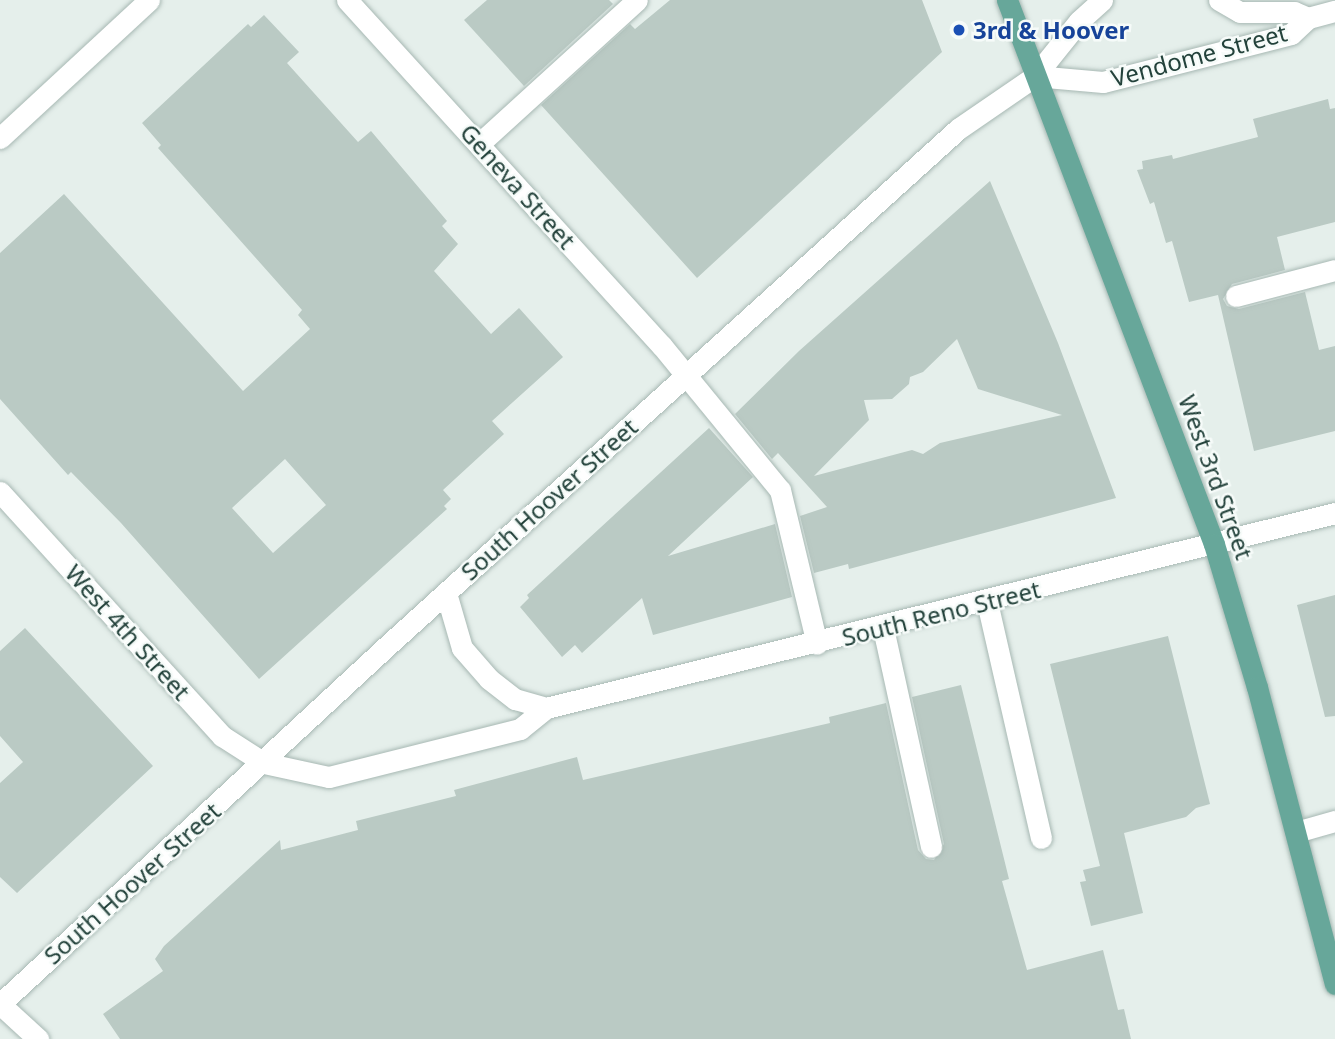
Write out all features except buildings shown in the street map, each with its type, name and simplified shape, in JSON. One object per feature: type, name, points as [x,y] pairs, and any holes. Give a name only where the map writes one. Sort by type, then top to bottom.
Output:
[{"type":"main road","name":"West 3rd Street","points":[[1007,0],[1214,544],[1296,832],[1335,984]]},
{"type":"street","points":[[0,138],[149,0]]},
{"type":"street","name":"Geneva Street","points":[[347,0],[480,143],[687,375],[780,490],[817,644]]},
{"type":"street","points":[[480,143],[637,0]]},
{"type":"street","name":"South Hoover Street","points":[[0,1004],[446,593],[967,122],[1035,76],[1079,20],[1102,0]]},
{"type":"street","name":"Vendome Street","points":[[1035,76],[1103,82],[1291,34],[1308,18],[1294,12],[1240,12],[1219,0]]},
{"type":"street","points":[[1308,18],[1335,11]]},
{"type":"street","points":[[1236,296],[1335,270]]},
{"type":"street","name":"West 4th Street","points":[[0,492],[222,736],[264,763]]},
{"type":"street","name":"South Reno Street","points":[[264,763],[329,777],[520,729],[547,708],[883,628],[1335,513]]},
{"type":"street","points":[[446,593],[462,648],[492,682],[515,699],[547,708]]},
{"type":"street","points":[[986,602],[1041,838]]},
{"type":"street","points":[[883,628],[931,848]]},
{"type":"street","points":[[1296,832],[1335,821]]},
{"type":"street","points":[[0,1004],[38,1039]]},
{"type":"place","name":"3rd & Hoover","points":[[959,30]]}]
